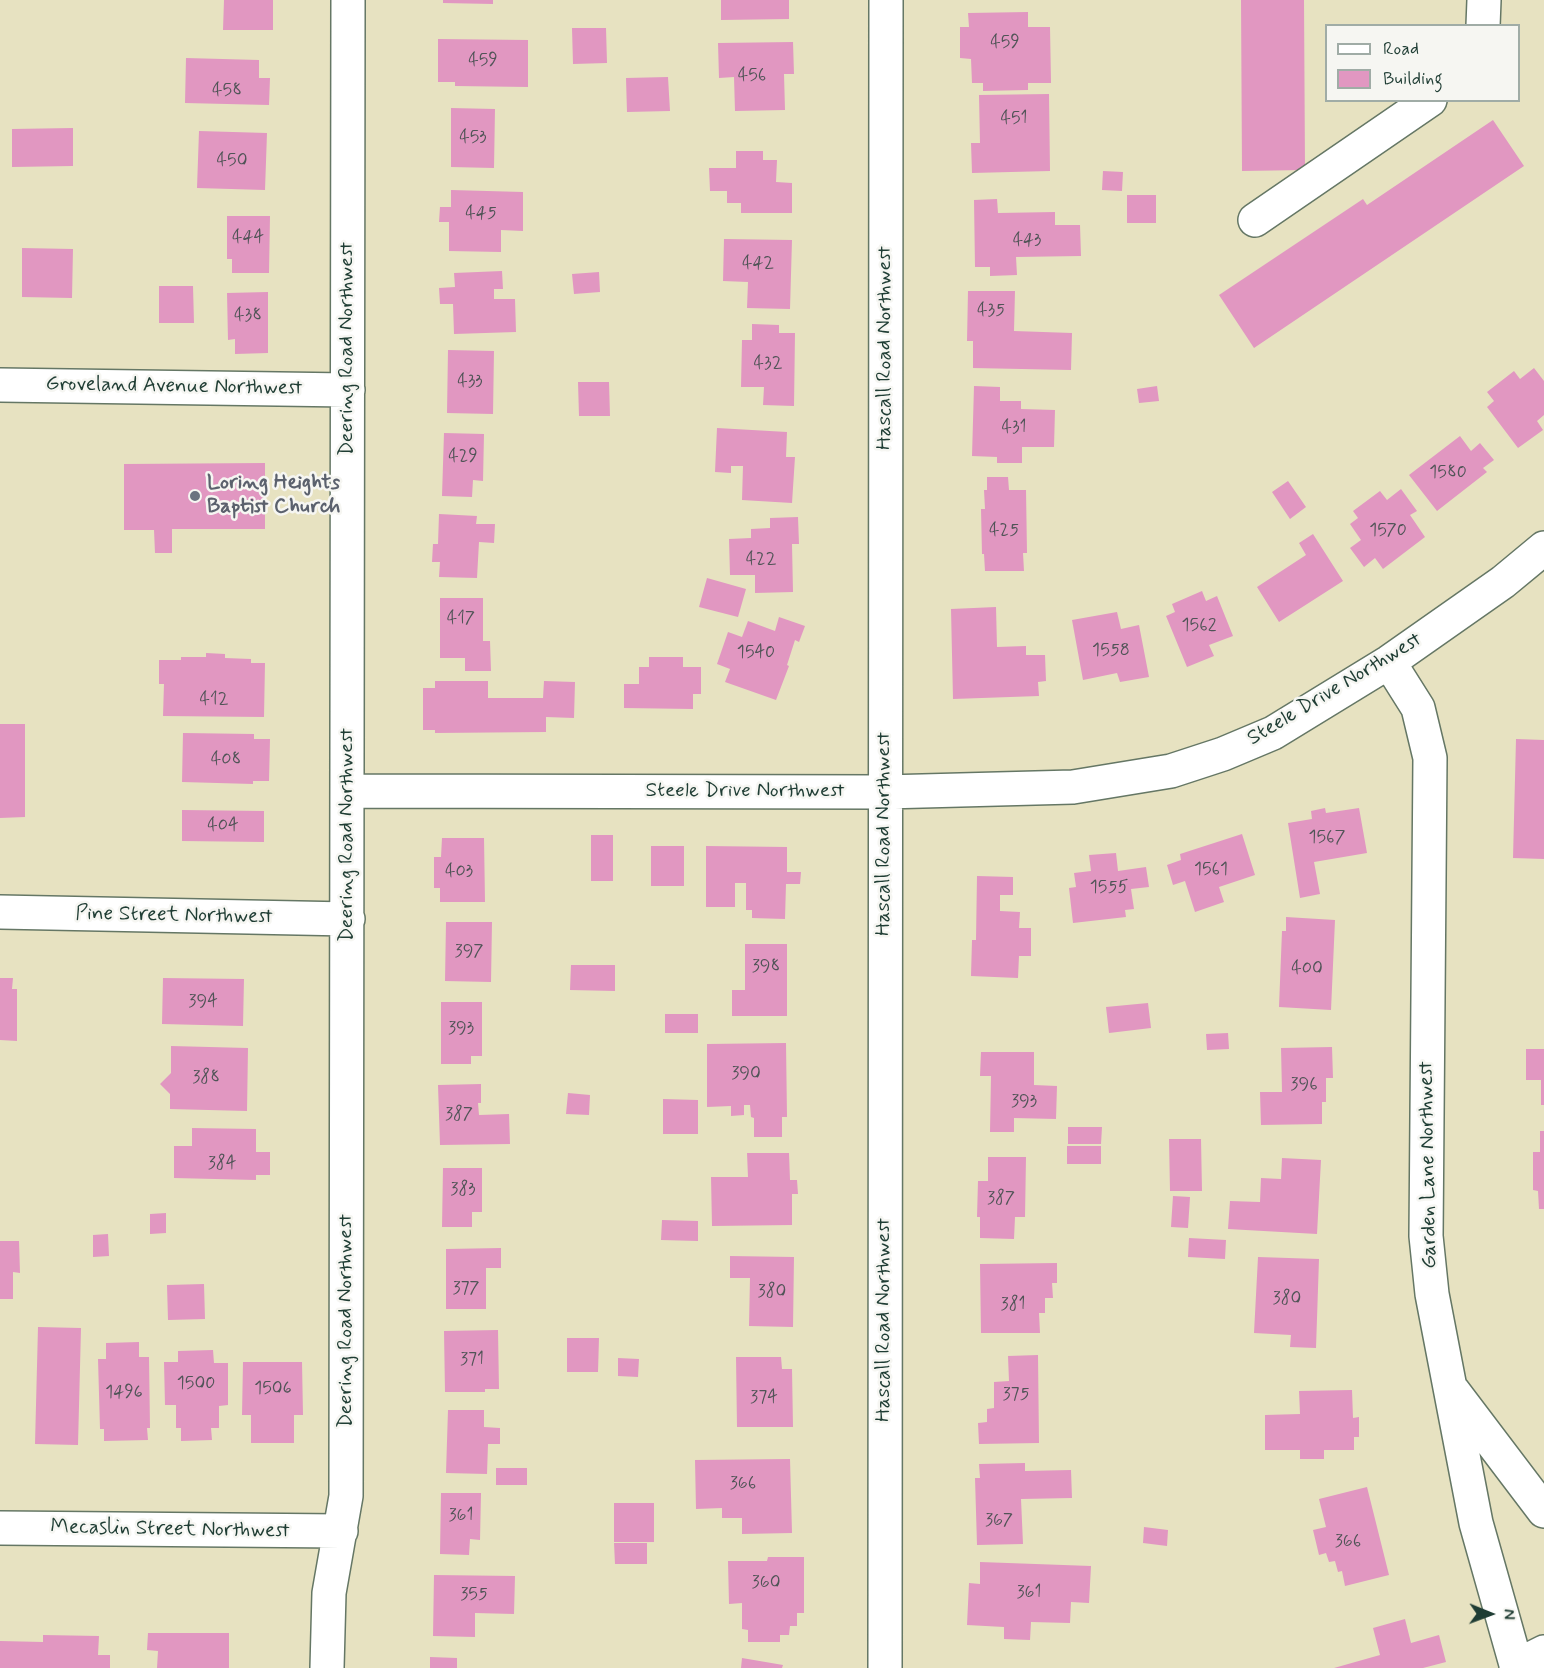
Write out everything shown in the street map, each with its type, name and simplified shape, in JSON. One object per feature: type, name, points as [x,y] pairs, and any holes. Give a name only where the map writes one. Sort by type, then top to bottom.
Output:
[{"type":"street","name":"Deering Road Northwest","points":[[327,1668],[329,1593],[346,1496],[348,0]]},
{"type":"street","name":"Hascall Road Northwest","points":[[885,1668],[886,0]]},
{"type":"street","points":[[1483,24],[1484,0]]},
{"type":"street","points":[[1256,220],[1427,102]]},
{"type":"street","name":"Groveland Avenue Northwest","points":[[0,385],[348,390]]},
{"type":"street","name":"Steele Drive Northwest","points":[[348,791],[885,792],[1073,787],[1172,771],[1223,754],[1273,733],[1389,662],[1503,582],[1544,548]]},
{"type":"street","name":"Garden Lane Northwest","points":[[1389,662],[1418,708],[1430,758],[1426,1236],[1432,1294],[1476,1523],[1526,1662]]},
{"type":"street","name":"Pine Street Northwest","points":[[0,912],[348,919]]},
{"type":"street","points":[[1448,1385],[1544,1511]]},
{"type":"street","name":"Mecaslin Street Northwest","points":[[0,1528],[341,1531]]},
{"type":"building","points":[[224,0],[273,0],[273,30],[223,30]]},
{"type":"building","points":[[443,0],[493,0],[493,4],[443,3]]},
{"type":"building","points":[[721,0],[789,0],[789,19],[721,20]]},
{"type":"building","points":[[1241,0],[1304,0],[1305,170],[1242,171]]},
{"type":"building","points":[[1028,12],[1028,27],[1050,27],[1051,83],[1028,83],[1028,90],[983,91],[983,83],[972,83],[971,59],[960,58],[960,27],[969,27],[968,13]]},
{"type":"building","points":[[572,28],[606,28],[607,63],[573,64]]},
{"type":"building","points":[[438,39],[528,40],[528,87],[455,86],[455,82],[438,82]]},
{"type":"building","points":[[793,42],[794,74],[784,74],[785,110],[735,111],[734,77],[719,78],[718,43]]},
{"type":"building","points":[[186,58],[259,60],[259,78],[270,78],[269,105],[185,103]]},
{"type":"building","points":[[668,77],[670,111],[627,112],[626,78]]},
{"type":"building","points":[[1049,94],[1050,171],[972,173],[971,143],[980,143],[979,95]]},
{"type":"building","points":[[451,108],[495,109],[494,168],[451,167]]},
{"type":"building","points":[[1493,120],[1524,166],[1254,348],[1219,295],[1363,199],[1367,205]]},
{"type":"building","points":[[73,128],[73,166],[12,167],[12,129]]},
{"type":"building","points":[[199,131],[267,133],[265,190],[197,188]]},
{"type":"building","points":[[736,151],[763,151],[763,160],[777,160],[776,182],[792,183],[792,213],[741,213],[741,203],[727,203],[727,191],[710,191],[709,168],[736,168]]},
{"type":"building","points":[[1103,171],[1123,172],[1122,191],[1102,190]]},
{"type":"building","points":[[451,190],[523,192],[523,231],[501,230],[501,252],[449,251],[449,222],[439,222],[440,207],[451,207]]},
{"type":"building","points":[[1127,195],[1156,195],[1156,223],[1127,223]]},
{"type":"building","points":[[997,199],[998,213],[1055,212],[1055,225],[1080,225],[1081,256],[1016,257],[1017,275],[990,276],[990,267],[975,267],[974,200]]},
{"type":"building","points":[[227,216],[270,216],[269,273],[232,273],[232,259],[227,259]]},
{"type":"building","points":[[724,239],[792,240],[790,309],[747,308],[748,282],[723,281]]},
{"type":"building","points":[[22,248],[73,249],[72,298],[22,297]]},
{"type":"building","points":[[502,271],[503,289],[494,289],[494,299],[515,299],[516,332],[454,334],[453,304],[440,304],[439,288],[455,287],[454,273]]},
{"type":"building","points":[[599,272],[600,292],[574,294],[572,274]]},
{"type":"building","points":[[159,286],[193,286],[194,323],[159,323]]},
{"type":"building","points":[[968,291],[1015,291],[1014,331],[1072,333],[1071,370],[973,368],[973,341],[967,341]]},
{"type":"building","points":[[268,292],[268,353],[235,354],[235,339],[228,340],[227,293]]},
{"type":"building","points":[[752,324],[779,325],[779,333],[795,333],[794,406],[763,405],[764,387],[741,387],[742,340],[752,340]]},
{"type":"building","points":[[448,350],[494,351],[493,414],[447,413]]},
{"type":"building","points":[[1534,368],[1544,381],[1544,415],[1537,421],[1543,430],[1518,448],[1487,407],[1494,401],[1487,392],[1514,371],[1520,379]]},
{"type":"building","points":[[578,382],[609,382],[610,416],[579,416]]},
{"type":"building","points":[[974,386],[1000,387],[1000,401],[1021,401],[1021,409],[1055,410],[1054,447],[1022,447],[1022,463],[997,463],[997,457],[972,456]]},
{"type":"building","points":[[1157,386],[1159,401],[1139,403],[1137,389]]},
{"type":"building","points":[[717,428],[787,432],[786,457],[795,457],[792,503],[742,500],[743,466],[731,466],[731,473],[715,472]]},
{"type":"building","points":[[444,433],[484,434],[483,481],[473,480],[472,497],[442,496]]},
{"type":"building","points":[[1460,436],[1471,451],[1480,443],[1494,460],[1483,468],[1487,472],[1437,511],[1409,475]]},
{"type":"building","name":"Loring Heights Baptist Church","points":[[265,463],[265,529],[172,529],[172,553],[155,553],[154,530],[124,530],[124,464]]},
{"type":"building","points":[[987,477],[1008,477],[1009,490],[1026,490],[1027,553],[1023,553],[1024,571],[985,571],[984,554],[982,554],[981,509],[985,509],[984,490],[987,490]]},
{"type":"building","points":[[1288,481],[1306,507],[1290,519],[1272,492]]},
{"type":"building","points":[[1401,489],[1417,511],[1410,515],[1425,537],[1383,569],[1375,558],[1364,567],[1350,548],[1361,540],[1350,524],[1358,518],[1353,511],[1380,491],[1387,500]]},
{"type":"building","points":[[439,514],[477,516],[476,524],[495,524],[494,543],[479,542],[477,578],[439,577],[440,562],[432,562],[433,544],[438,544]]},
{"type":"building","points":[[798,517],[799,544],[792,544],[793,592],[755,593],[755,575],[730,575],[729,539],[751,538],[751,529],[770,528],[770,518]]},
{"type":"building","points":[[1313,534],[1343,581],[1279,622],[1257,587],[1306,555],[1299,543]]},
{"type":"building","points":[[707,578],[746,589],[738,617],[699,607]]},
{"type":"building","points":[[1202,591],[1206,601],[1217,596],[1233,636],[1209,645],[1214,656],[1187,667],[1166,616],[1175,612],[1172,604]]},
{"type":"building","points":[[440,598],[483,598],[483,641],[490,641],[491,671],[465,671],[465,658],[440,658]]},
{"type":"building","points":[[996,607],[997,647],[1026,646],[1026,655],[1045,655],[1046,681],[1038,682],[1039,696],[953,699],[951,609]]},
{"type":"building","points":[[1117,612],[1121,629],[1139,625],[1149,677],[1120,682],[1117,673],[1083,680],[1072,620]]},
{"type":"building","points":[[779,617],[805,626],[799,642],[795,640],[787,665],[789,666],[776,700],[725,682],[730,669],[717,664],[728,632],[742,637],[748,621],[775,631]]},
{"type":"building","points":[[206,653],[225,654],[225,658],[251,659],[251,663],[265,663],[264,717],[163,716],[164,684],[159,684],[159,660],[206,657]]},
{"type":"building","points":[[649,657],[683,657],[683,667],[701,667],[701,694],[693,694],[693,709],[624,708],[624,684],[639,684],[639,667],[649,667]]},
{"type":"building","points":[[435,681],[488,681],[488,698],[543,698],[544,681],[575,682],[574,718],[546,717],[546,732],[435,733],[435,730],[423,730],[423,688],[435,688]]},
{"type":"building","points":[[0,724],[25,724],[25,817],[0,818]]},
{"type":"building","points":[[183,733],[254,734],[254,739],[270,739],[269,781],[253,781],[253,784],[182,782]]},
{"type":"building","points":[[1516,739],[1544,740],[1544,859],[1513,858]]},
{"type":"building","points":[[1325,808],[1326,813],[1359,808],[1367,853],[1314,862],[1320,894],[1300,898],[1288,823],[1312,819],[1311,811]]},
{"type":"building","points":[[182,810],[264,811],[264,842],[182,841]]},
{"type":"building","points":[[1242,834],[1255,875],[1219,887],[1224,902],[1195,912],[1185,881],[1173,885],[1167,865],[1181,860],[1180,854]]},
{"type":"building","points":[[591,835],[613,835],[613,881],[591,881]]},
{"type":"building","points":[[442,838],[484,838],[485,902],[440,902],[440,888],[434,888],[434,857],[441,857]]},
{"type":"building","points":[[651,846],[684,846],[684,886],[651,886]]},
{"type":"building","points":[[706,846],[787,847],[787,872],[801,872],[800,884],[786,884],[785,919],[752,918],[752,910],[746,910],[746,883],[735,883],[735,907],[706,907]]},
{"type":"building","points":[[1116,853],[1118,871],[1146,867],[1149,887],[1131,889],[1134,909],[1125,910],[1126,917],[1073,923],[1069,888],[1076,887],[1074,873],[1091,871],[1089,855]]},
{"type":"building","points":[[977,876],[1013,877],[1013,895],[1000,895],[1000,911],[1020,912],[1019,928],[1031,928],[1031,956],[1019,956],[1018,978],[971,976],[972,940],[976,940]]},
{"type":"building","points":[[1286,917],[1335,920],[1331,1010],[1279,1007],[1282,931],[1286,931]]},
{"type":"building","points":[[446,922],[492,922],[491,982],[445,981]]},
{"type":"building","points":[[745,944],[787,944],[787,1016],[732,1016],[732,990],[745,990]]},
{"type":"building","points":[[571,965],[615,965],[615,991],[570,990]]},
{"type":"building","points":[[0,978],[13,978],[12,989],[17,989],[17,1041],[0,1040]]},
{"type":"building","points":[[163,978],[244,979],[243,1026],[162,1024]]},
{"type":"building","points":[[441,1002],[482,1002],[482,1056],[471,1056],[471,1064],[441,1064]]},
{"type":"building","points":[[1148,1003],[1151,1028],[1109,1033],[1106,1007]]},
{"type":"building","points":[[665,1014],[698,1014],[698,1033],[665,1033]]},
{"type":"building","points":[[1228,1033],[1229,1049],[1207,1050],[1206,1034]]},
{"type":"building","points":[[786,1043],[787,1117],[782,1117],[782,1137],[754,1137],[754,1118],[751,1117],[750,1105],[744,1105],[744,1115],[731,1116],[731,1106],[707,1107],[707,1044]]},
{"type":"building","points":[[171,1046],[248,1048],[247,1111],[170,1109],[170,1094],[160,1084],[171,1073]]},
{"type":"building","points":[[1332,1047],[1333,1078],[1326,1078],[1326,1102],[1322,1102],[1322,1124],[1261,1125],[1260,1092],[1282,1092],[1281,1048]]},
{"type":"building","points":[[1526,1049],[1544,1049],[1544,1105],[1541,1105],[1541,1080],[1526,1080]]},
{"type":"building","points":[[981,1052],[1034,1052],[1034,1085],[1057,1086],[1056,1119],[1014,1118],[1014,1132],[990,1132],[991,1076],[980,1076]]},
{"type":"building","points":[[481,1084],[479,1115],[509,1114],[510,1144],[440,1145],[438,1085]]},
{"type":"building","points":[[568,1093],[590,1095],[589,1115],[566,1114]]},
{"type":"building","points":[[663,1099],[698,1100],[698,1134],[663,1134]]},
{"type":"building","points":[[1068,1127],[1102,1127],[1101,1144],[1068,1144]]},
{"type":"building","points":[[192,1128],[256,1129],[256,1152],[270,1152],[270,1175],[256,1175],[256,1180],[174,1178],[174,1146],[192,1146]]},
{"type":"building","points":[[1540,1131],[1544,1131],[1544,1209],[1539,1209],[1538,1191],[1533,1190],[1533,1152],[1540,1152]]},
{"type":"building","points":[[1169,1139],[1201,1139],[1202,1191],[1170,1191]]},
{"type":"building","points":[[1067,1146],[1101,1146],[1101,1164],[1067,1164]]},
{"type":"building","points":[[747,1153],[789,1153],[790,1180],[797,1180],[798,1194],[792,1194],[792,1225],[712,1226],[711,1177],[748,1177]]},
{"type":"building","points":[[988,1157],[1026,1157],[1025,1217],[1015,1217],[1014,1239],[980,1238],[980,1217],[977,1217],[978,1181],[988,1181]]},
{"type":"building","points":[[1282,1158],[1321,1160],[1317,1234],[1228,1229],[1230,1201],[1260,1202],[1261,1178],[1281,1179]]},
{"type":"building","points":[[443,1168],[482,1168],[482,1212],[472,1212],[472,1227],[442,1227]]},
{"type":"building","points":[[1173,1196],[1190,1197],[1188,1228],[1171,1227]]},
{"type":"building","points":[[166,1213],[166,1233],[150,1234],[150,1214]]},
{"type":"building","points":[[662,1220],[698,1221],[698,1241],[661,1240]]},
{"type":"building","points":[[108,1234],[109,1256],[93,1257],[93,1235]]},
{"type":"building","points":[[1189,1238],[1226,1240],[1225,1259],[1188,1257]]},
{"type":"building","points":[[0,1241],[19,1241],[20,1273],[13,1272],[13,1299],[0,1299]]},
{"type":"building","points":[[501,1248],[501,1268],[486,1268],[486,1309],[446,1309],[446,1249]]},
{"type":"building","points":[[730,1256],[794,1257],[793,1327],[749,1326],[750,1278],[730,1278]]},
{"type":"building","points":[[1258,1257],[1319,1259],[1316,1348],[1290,1347],[1291,1335],[1254,1333]]},
{"type":"building","points":[[1057,1263],[1057,1283],[1052,1283],[1053,1298],[1045,1298],[1045,1313],[1039,1313],[1040,1333],[981,1333],[980,1264]]},
{"type":"building","points":[[204,1284],[205,1319],[168,1320],[167,1285]]},
{"type":"building","points":[[38,1327],[81,1328],[78,1445],[35,1444]]},
{"type":"building","points":[[498,1330],[499,1389],[485,1389],[485,1392],[445,1392],[444,1331]]},
{"type":"building","points":[[567,1338],[599,1338],[598,1372],[567,1372]]},
{"type":"building","points":[[139,1342],[139,1357],[149,1357],[150,1428],[147,1428],[148,1440],[104,1441],[104,1429],[100,1429],[98,1359],[106,1359],[106,1343]]},
{"type":"building","points":[[213,1350],[214,1363],[228,1363],[228,1405],[219,1406],[219,1428],[211,1428],[212,1440],[181,1441],[181,1428],[176,1428],[176,1405],[165,1405],[164,1362],[178,1362],[178,1351]]},
{"type":"building","points":[[1038,1355],[1039,1443],[979,1444],[978,1423],[987,1422],[987,1409],[994,1408],[994,1382],[1009,1381],[1008,1356]]},
{"type":"building","points":[[736,1357],[781,1357],[782,1369],[792,1369],[793,1427],[737,1427]]},
{"type":"building","points":[[618,1358],[639,1359],[638,1377],[618,1376]]},
{"type":"building","points":[[243,1362],[302,1362],[303,1415],[294,1415],[294,1443],[251,1443],[251,1415],[242,1415]]},
{"type":"building","points":[[1352,1390],[1353,1418],[1359,1417],[1359,1437],[1354,1437],[1354,1450],[1324,1450],[1324,1459],[1300,1459],[1300,1450],[1265,1450],[1265,1415],[1300,1414],[1299,1391]]},
{"type":"building","points":[[448,1410],[484,1410],[484,1427],[500,1428],[500,1444],[488,1444],[487,1474],[446,1473]]},
{"type":"building","points":[[790,1459],[792,1533],[742,1534],[742,1518],[722,1518],[722,1508],[696,1509],[695,1460]]},
{"type":"building","points":[[1025,1463],[1025,1471],[1071,1470],[1072,1498],[1021,1499],[1023,1544],[977,1545],[975,1478],[980,1478],[979,1464]]},
{"type":"building","points":[[496,1468],[527,1468],[527,1485],[496,1485]]},
{"type":"building","points":[[1367,1487],[1389,1575],[1345,1586],[1342,1571],[1338,1572],[1335,1561],[1329,1562],[1326,1553],[1319,1555],[1313,1530],[1326,1527],[1319,1499]]},
{"type":"building","points":[[441,1493],[481,1493],[480,1540],[470,1539],[469,1555],[440,1554]]},
{"type":"building","points":[[614,1503],[654,1503],[654,1542],[614,1542]]},
{"type":"building","points":[[1144,1527],[1168,1530],[1167,1546],[1143,1543]]},
{"type":"building","points":[[614,1543],[647,1543],[647,1564],[615,1564]]},
{"type":"building","points":[[768,1557],[804,1557],[804,1613],[797,1613],[797,1626],[790,1626],[789,1635],[780,1635],[780,1642],[748,1642],[748,1630],[742,1629],[742,1603],[729,1604],[728,1561],[767,1561]]},
{"type":"building","points":[[980,1562],[1091,1566],[1089,1603],[1071,1602],[1070,1623],[1031,1622],[1030,1640],[1004,1639],[1004,1627],[967,1625],[969,1583],[980,1584]]},
{"type":"building","points":[[434,1575],[515,1576],[514,1614],[475,1613],[475,1637],[433,1636]]},
{"type":"building","points":[[1405,1619],[1411,1643],[1439,1635],[1446,1662],[1423,1668],[1334,1668],[1380,1655],[1373,1628]]},
{"type":"building","points":[[148,1633],[229,1633],[229,1668],[157,1668],[158,1651],[147,1650]]},
{"type":"building","points":[[43,1635],[99,1636],[98,1655],[110,1655],[110,1668],[0,1668],[0,1641],[43,1642]]},
{"type":"building","points":[[430,1657],[457,1658],[457,1668],[430,1668]]},
{"type":"building","points":[[742,1658],[783,1665],[782,1668],[741,1668]]},
{"type":"place","name":"Loring Heights Baptist Church","points":[[195,496]]}]
